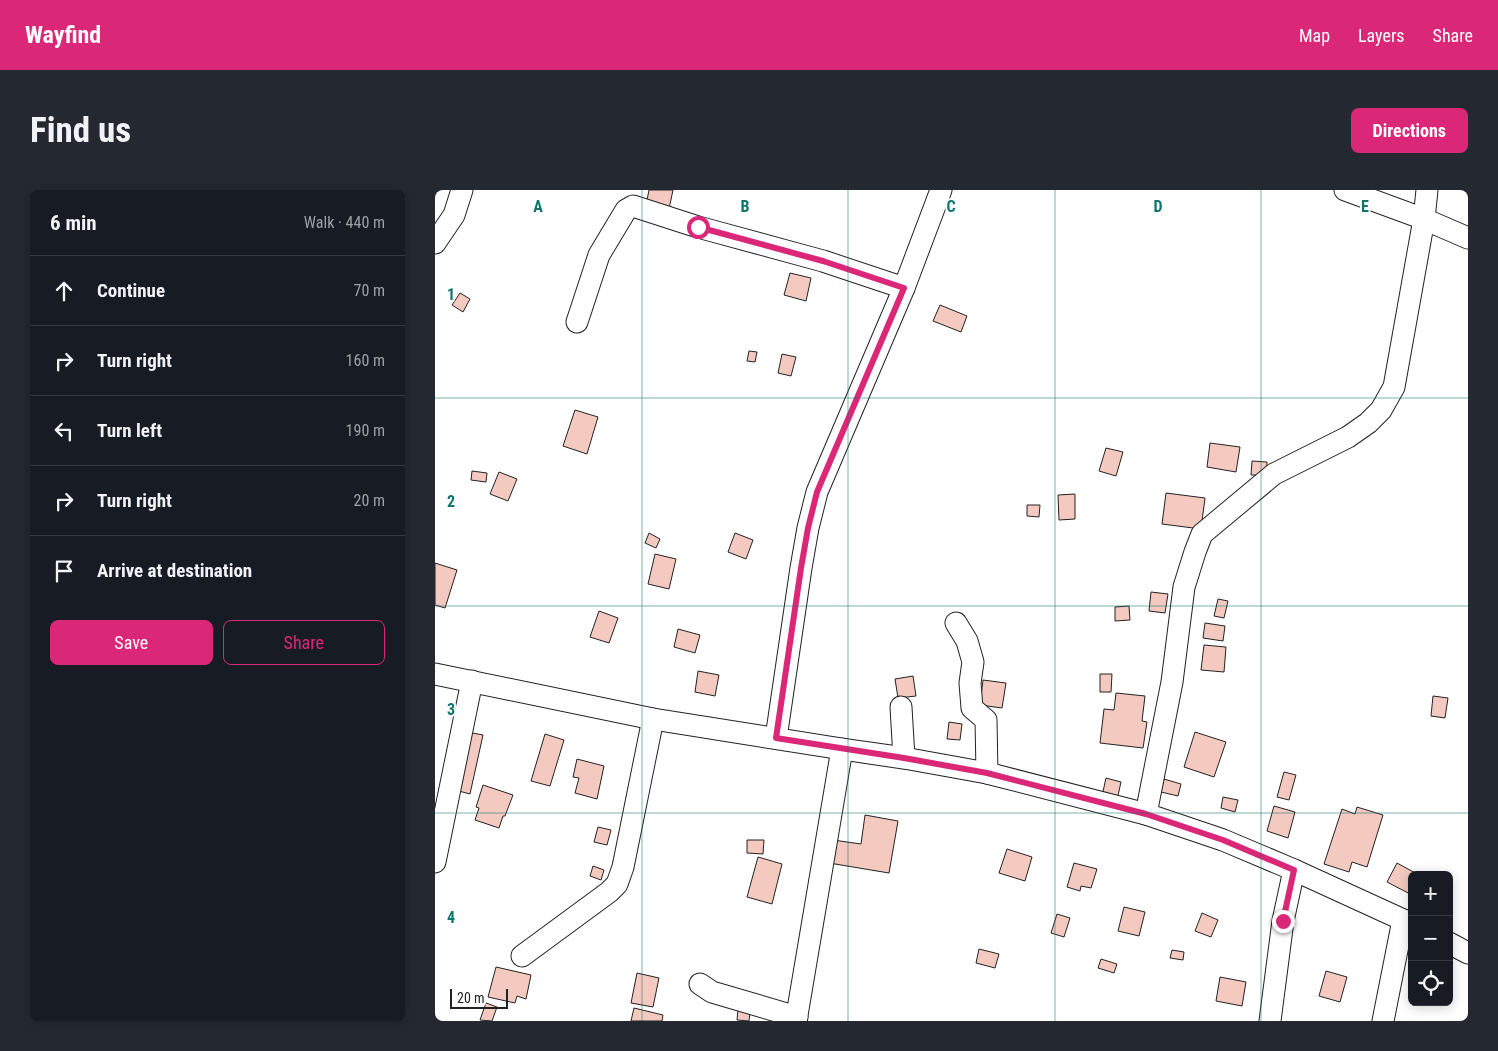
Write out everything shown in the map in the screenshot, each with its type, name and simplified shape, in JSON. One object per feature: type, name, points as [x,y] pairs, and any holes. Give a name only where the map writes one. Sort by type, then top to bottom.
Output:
[{"type":"street","points":[[435,243],[454,215],[463,190]]},
{"type":"street","points":[[776,738],[801,568],[817,492],[904,288],[941,190]]},
{"type":"street","points":[[1345,190],[1424,219],[1468,238]]},
{"type":"street","points":[[1146,814],[1172,682],[1184,587],[1191,561],[1202,534],[1274,474],[1348,437],[1368,423],[1381,410],[1394,387],[1424,219],[1427,190]]},
{"type":"street","points":[[577,322],[599,255],[626,210],[633,206],[698,227],[823,261],[904,288]]},
{"type":"street","points":[[956,623],[967,641],[973,662],[970,683],[972,708],[986,720],[987,773]]},
{"type":"street","points":[[435,674],[653,719],[904,758],[987,773],[1146,814],[1223,840],[1407,922],[1383,1021]]},
{"type":"street","points":[[435,862],[472,681]]},
{"type":"street","points":[[901,707],[904,758]]},
{"type":"street","points":[[522,956],[617,884],[623,867],[653,719]]},
{"type":"street","points":[[700,984],[712,992],[797,1019],[841,749]]},
{"type":"street","points":[[1271,1021],[1283,921],[1294,870]]},
{"type":"street","points":[[1453,945],[1468,953]]},
{"type":"building","points":[[649,190],[673,190],[669,209],[646,205]]},
{"type":"building","points":[[790,273],[811,278],[806,301],[784,295]]},
{"type":"building","points":[[460,293],[470,299],[463,312],[452,305]]},
{"type":"building","points":[[940,305],[967,316],[961,332],[933,321]]},
{"type":"building","points":[[749,351],[757,352],[755,362],[747,361]]},
{"type":"building","points":[[782,354],[796,357],[791,376],[778,373]]},
{"type":"building","points":[[575,410],[598,417],[587,454],[563,446]]},
{"type":"building","points":[[1210,443],[1240,447],[1236,472],[1207,467]]},
{"type":"building","points":[[1106,448],[1123,452],[1116,476],[1099,471]]},
{"type":"building","points":[[1252,461],[1267,462],[1267,475],[1251,475]]},
{"type":"building","points":[[472,471],[487,473],[486,482],[471,480]]},
{"type":"building","points":[[499,472],[517,479],[508,501],[490,494]]},
{"type":"building","points":[[1166,493],[1205,498],[1201,529],[1162,524]]},
{"type":"building","points":[[1075,494],[1075,519],[1059,520],[1058,495]]},
{"type":"building","points":[[1027,505],[1040,505],[1039,517],[1027,516]]},
{"type":"building","points":[[649,533],[660,539],[656,548],[645,543]]},
{"type":"building","points":[[735,533],[753,540],[746,559],[728,552]]},
{"type":"building","points":[[655,554],[676,559],[669,589],[648,584]]},
{"type":"building","points":[[435,563],[457,570],[445,608],[435,605]]},
{"type":"building","points":[[1151,592],[1168,594],[1165,613],[1149,611]]},
{"type":"building","points":[[1218,599],[1228,601],[1224,618],[1214,616]]},
{"type":"building","points":[[1129,606],[1130,620],[1115,621],[1115,607]]},
{"type":"building","points":[[599,611],[618,618],[609,643],[590,637]]},
{"type":"building","points":[[1205,623],[1225,626],[1223,641],[1203,638]]},
{"type":"building","points":[[678,629],[700,635],[695,653],[674,647]]},
{"type":"building","points":[[1204,645],[1226,647],[1224,672],[1201,670]]},
{"type":"building","points":[[698,671],[719,675],[715,696],[695,692]]},
{"type":"building","points":[[1100,674],[1112,674],[1111,692],[1100,692]]},
{"type":"building","points":[[913,676],[916,696],[898,698],[895,679]]},
{"type":"building","points":[[983,680],[1006,683],[1002,708],[980,705]]},
{"type":"building","points":[[1116,693],[1145,696],[1142,721],[1147,722],[1143,748],[1100,743],[1104,709],[1114,710]]},
{"type":"building","points":[[1433,696],[1448,698],[1445,718],[1431,716]]},
{"type":"building","points":[[949,722],[962,724],[960,740],[947,739]]},
{"type":"building","points":[[467,732],[483,735],[470,794],[455,790]]},
{"type":"building","points":[[1195,732],[1226,742],[1214,777],[1184,767]]},
{"type":"building","points":[[545,734],[564,740],[550,786],[531,781]]},
{"type":"building","points":[[577,759],[604,766],[597,799],[575,793],[579,778],[573,777]]},
{"type":"building","points":[[1284,772],[1296,775],[1289,800],[1277,797]]},
{"type":"building","points":[[1106,778],[1121,782],[1117,800],[1102,796]]},
{"type":"building","points":[[1164,779],[1181,784],[1178,796],[1161,792]]},
{"type":"building","points":[[483,785],[513,795],[499,828],[475,820],[479,808],[476,807]]},
{"type":"building","points":[[1223,797],[1238,800],[1235,812],[1221,808]]},
{"type":"building","points":[[1274,806],[1295,812],[1288,838],[1267,831]]},
{"type":"building","points":[[1357,807],[1383,815],[1367,867],[1352,862],[1349,872],[1324,864],[1342,809],[1355,814]]},
{"type":"building","points":[[865,815],[898,821],[889,873],[829,863],[833,840],[861,844]]},
{"type":"building","points":[[598,827],[611,830],[607,845],[594,842]]},
{"type":"building","points":[[747,840],[764,840],[763,854],[747,853]]},
{"type":"building","points":[[1007,849],[1032,857],[1025,881],[999,873]]},
{"type":"building","points":[[758,857],[782,864],[772,904],[747,897]]},
{"type":"building","points":[[1074,863],[1097,869],[1091,888],[1081,886],[1080,891],[1067,887]]},
{"type":"building","points":[[1397,863],[1412,871],[1408,871],[1408,893],[1387,882]]},
{"type":"building","points":[[593,866],[604,870],[601,880],[590,876]]},
{"type":"building","points":[[1124,907],[1145,912],[1139,936],[1118,931]]},
{"type":"building","points":[[1202,913],[1218,920],[1211,937],[1195,931]]},
{"type":"building","points":[[1057,914],[1070,918],[1064,937],[1051,933]]},
{"type":"building","points":[[979,949],[999,954],[995,968],[976,963]]},
{"type":"building","points":[[1172,950],[1184,952],[1183,960],[1170,958]]},
{"type":"building","points":[[1101,959],[1117,964],[1114,973],[1098,968]]},
{"type":"building","points":[[496,967],[531,975],[526,999],[517,996],[515,1003],[488,997]]},
{"type":"building","points":[[1326,971],[1347,977],[1340,1002],[1319,996]]},
{"type":"building","points":[[637,973],[659,978],[653,1007],[631,1003]]},
{"type":"building","points":[[1220,977],[1246,982],[1242,1006],[1216,1001]]},
{"type":"building","points":[[486,1003],[497,1007],[492,1021],[480,1020]]},
{"type":"building","points":[[634,1008],[663,1015],[662,1021],[631,1021]]},
{"type":"building","points":[[738,1009],[750,1012],[749,1021],[737,1020]]},
{"type":"route","points":[[698,227],[823,261],[904,288],[817,492],[801,568],[776,738],[987,773],[1146,814],[1223,840],[1294,870],[1283,921]]}]
